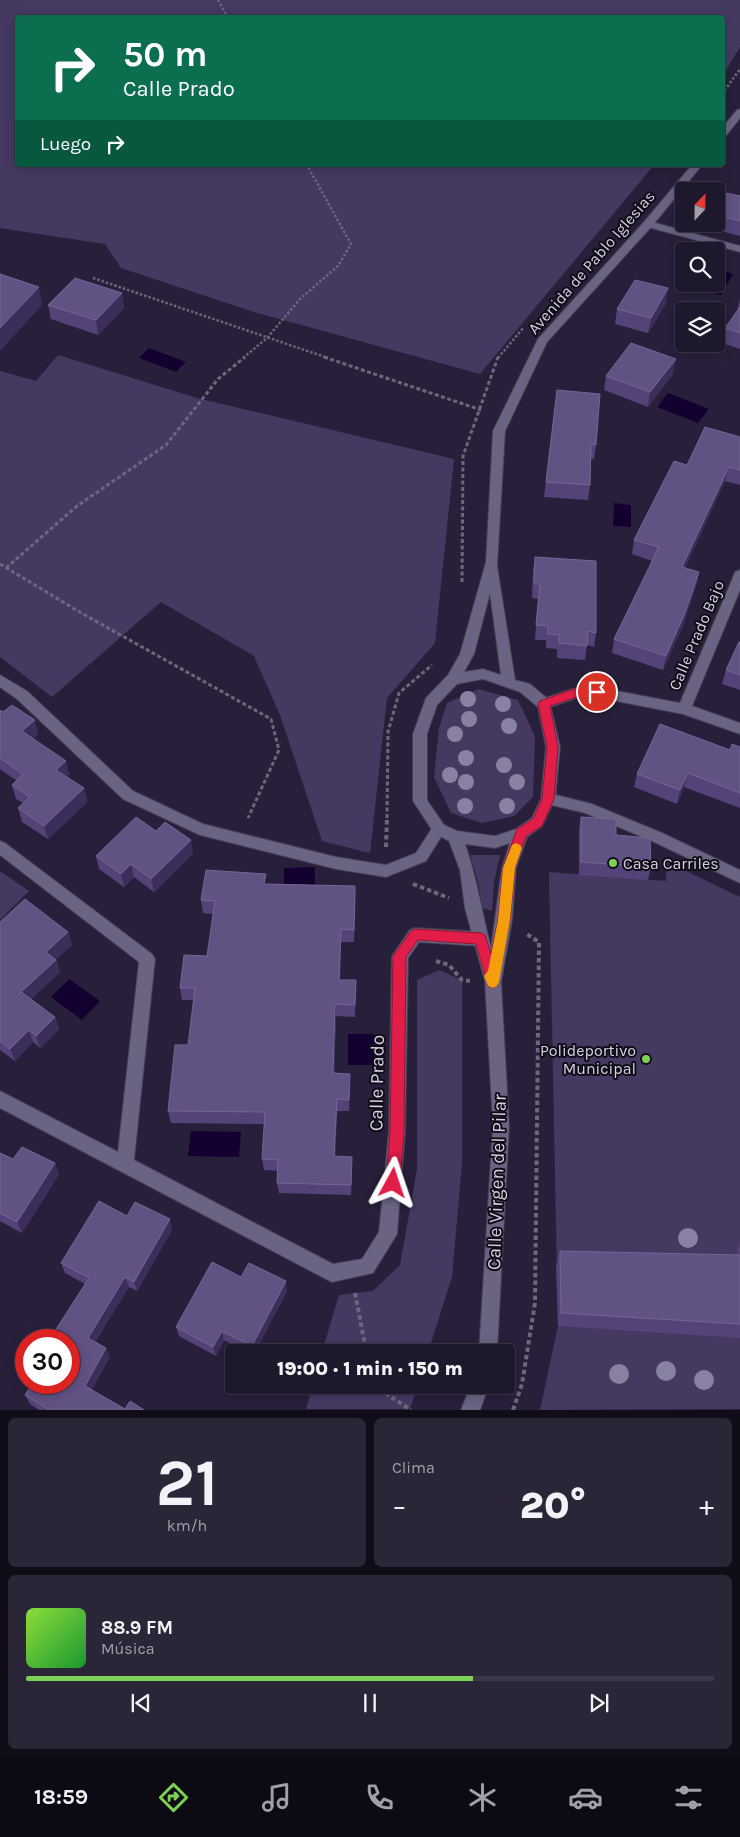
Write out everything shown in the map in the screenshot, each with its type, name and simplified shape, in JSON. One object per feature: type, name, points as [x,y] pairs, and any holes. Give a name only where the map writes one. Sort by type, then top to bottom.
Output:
[{"type":"main road","points":[[725,131],[740,112]]},
{"type":"main road","name":"Avenida de Pablo Iglesias","points":[[509,682],[492,562],[499,431],[542,341],[648,224],[695,167]]},
{"type":"main road","points":[[648,224],[740,249]]},
{"type":"main road","name":"Avenida de Pablo Iglesias","points":[[454,679],[467,654],[492,562]]},
{"type":"main road","name":"Calle Prado Bajo","points":[[684,709],[740,575]]},
{"type":"main road","points":[[483,674],[509,682],[525,688],[544,704],[552,747],[548,799],[537,822],[521,832],[495,842],[455,837],[439,829],[420,801],[420,734],[431,702],[454,679],[483,674]]},
{"type":"main road","points":[[0,680],[22,694],[128,794],[200,829],[336,863],[386,871],[421,857],[439,829]]},
{"type":"main road","points":[[544,704],[585,690],[684,709],[740,729]]},
{"type":"main road","points":[[548,799],[587,808],[657,837],[740,877]]},
{"type":"main road","name":"Calle Virgen del Pilar","points":[[493,982],[504,920],[509,868],[521,832]]},
{"type":"main road","name":"Calle Virgen del Pilar","points":[[455,837],[467,870],[473,908],[493,982],[501,1126],[488,1344]]},
{"type":"main road","points":[[0,848],[147,959],[125,1163]]},
{"type":"main road","name":"Calle Prado","points":[[0,1099],[332,1273],[367,1267],[388,1234],[397,1131],[400,956],[415,935],[481,939]]},
{"type":"main road","points":[[470,1410],[476,1394]]},
{"type":"path","points":[[218,0],[226,15]]},
{"type":"path","points":[[725,90],[740,69]]},
{"type":"path","points":[[6,568],[77,506],[166,445],[218,378],[267,338],[300,299],[338,266],[351,244],[308,167]]},
{"type":"path","points":[[94,278],[479,410],[505,417]]},
{"type":"path","points":[[462,588],[463,456],[499,354],[526,325]]},
{"type":"path","points":[[0,564],[83,614],[271,719],[279,750],[238,839]]},
{"type":"path","points":[[434,664],[399,693],[388,732],[386,871],[473,908]]},
{"type":"path","points":[[504,920],[539,942],[535,1303],[522,1384],[513,1410]]},
{"type":"path","points":[[400,966],[414,966],[431,960],[449,965],[462,980],[493,982]]},
{"type":"path","points":[[351,1270],[366,1344]]},
{"type":"path","points":[[388,1394],[411,1410]]},
{"type":"shaded area","points":[[0,0],[740,0],[740,47],[725,72],[725,15],[15,15],[15,167],[652,167],[480,374],[254,312],[121,268],[105,244],[0,228]]},
{"type":"shaded area","points":[[725,272],[733,274],[725,288]]},
{"type":"shaded area","points":[[710,292],[723,292],[721,295]]},
{"type":"shaded area","points":[[149,348],[186,362],[176,372],[139,358]]},
{"type":"shaded area","points":[[58,355],[197,398],[454,459],[435,643],[387,698],[370,853],[322,841],[280,715],[254,656],[161,602],[52,697],[0,657],[0,371],[36,381]]},
{"type":"shaded area","points":[[668,393],[709,409],[698,423],[657,407]]},
{"type":"shaded area","points":[[614,503],[631,505],[631,527],[613,526]]},
{"type":"shaded area","points":[[478,689],[518,700],[535,736],[533,797],[514,816],[482,823],[451,813],[434,777],[439,728],[447,703]]},
{"type":"shaded area","points":[[470,855],[500,855],[494,882],[492,911],[482,908],[478,882]]},
{"type":"shaded area","name":"Polideportivo Municipal","points":[[667,862],[740,897],[740,1409],[540,1410],[558,1326],[549,872],[666,881]]},
{"type":"shaded area","points":[[315,867],[315,887],[284,888],[284,868]]},
{"type":"shaded area","points":[[0,871],[29,891],[0,920]]},
{"type":"shaded area","points":[[439,970],[462,980],[462,1163],[452,1277],[431,1344],[324,1344],[339,1295],[373,1291],[400,1265],[417,1169],[417,980]]},
{"type":"shaded area","points":[[69,979],[100,1001],[82,1020],[51,997]]},
{"type":"shaded area","points":[[348,1034],[374,1034],[374,1065],[348,1065]]},
{"type":"shaded area","points":[[191,1131],[241,1132],[239,1157],[188,1156]]},
{"type":"shaded area","points":[[310,1394],[415,1394],[410,1409],[306,1409]]},
{"type":"building","points":[[725,193],[740,196],[740,221],[725,217]]},
{"type":"building","points":[[0,274],[39,287],[0,328]]},
{"type":"building","points":[[75,278],[122,293],[96,320],[48,305]]},
{"type":"building","points":[[635,280],[668,288],[651,318],[617,309]]},
{"type":"building","points":[[740,307],[740,333],[725,328]]},
{"type":"building","points":[[631,343],[676,359],[650,392],[606,376]]},
{"type":"building","points":[[557,390],[600,394],[596,445],[591,444],[590,485],[546,482]]},
{"type":"building","points":[[705,427],[740,437],[740,470],[729,467],[682,567],[699,572],[685,613],[666,656],[614,639],[659,547],[634,540],[674,461],[687,465]]},
{"type":"building","points":[[535,557],[596,561],[596,633],[588,631],[587,646],[559,643],[559,635],[548,634],[548,626],[536,625],[540,584],[534,584]]},
{"type":"building","points":[[740,642],[740,675],[726,670]]},
{"type":"building","points":[[12,705],[35,720],[22,731],[66,761],[56,770],[84,788],[44,826],[18,808],[30,797],[12,785],[23,774],[0,758],[0,710],[3,712]]},
{"type":"building","points":[[660,724],[730,750],[732,744],[740,747],[740,793],[688,773],[680,790],[637,774]]},
{"type":"building","points":[[136,817],[156,831],[165,822],[191,840],[151,879],[131,864],[121,874],[96,856]]},
{"type":"building","points":[[581,817],[616,819],[616,835],[650,838],[651,867],[581,862]]},
{"type":"building","points":[[206,870],[266,874],[264,884],[355,886],[354,930],[341,929],[339,980],[356,980],[355,1005],[335,1004],[333,1073],[350,1074],[349,1100],[337,1099],[334,1156],[352,1157],[351,1185],[277,1183],[278,1160],[262,1159],[265,1112],[168,1111],[175,1045],[188,1045],[195,988],[180,988],[184,955],[207,956],[215,901],[201,900]]},
{"type":"building","points":[[25,899],[68,932],[46,952],[56,960],[21,992],[55,1017],[36,1036],[29,1030],[10,1049],[0,1041],[0,922]]},
{"type":"building","points":[[22,1147],[55,1163],[17,1222],[0,1213],[0,1153],[13,1159]]},
{"type":"building","points":[[99,1201],[127,1216],[135,1202],[170,1219],[134,1282],[125,1277],[88,1338],[106,1348],[85,1386],[125,1409],[130,1401],[144,1410],[49,1410],[25,1395],[80,1394],[80,1329],[56,1329],[89,1278],[61,1263]]},
{"type":"building","points":[[560,1251],[740,1255],[740,1324],[561,1313]]},
{"type":"building","points":[[212,1262],[241,1277],[249,1263],[286,1281],[253,1344],[248,1344],[222,1331],[213,1347],[176,1327]]},
{"type":"slow traffic","points":[[491,976],[493,982],[504,920],[509,868],[516,848]]},
{"type":"place","name":"Casa Carriles","points":[[613,863]]},
{"type":"place","name":"Polideportivo Municipal","points":[[646,1059]]},
{"type":"route","points":[[393,1183],[397,1131],[400,956],[415,935],[481,939],[493,982],[504,920],[509,868],[521,832],[537,822],[548,799],[552,747],[544,704],[585,690],[597,692]]}]
